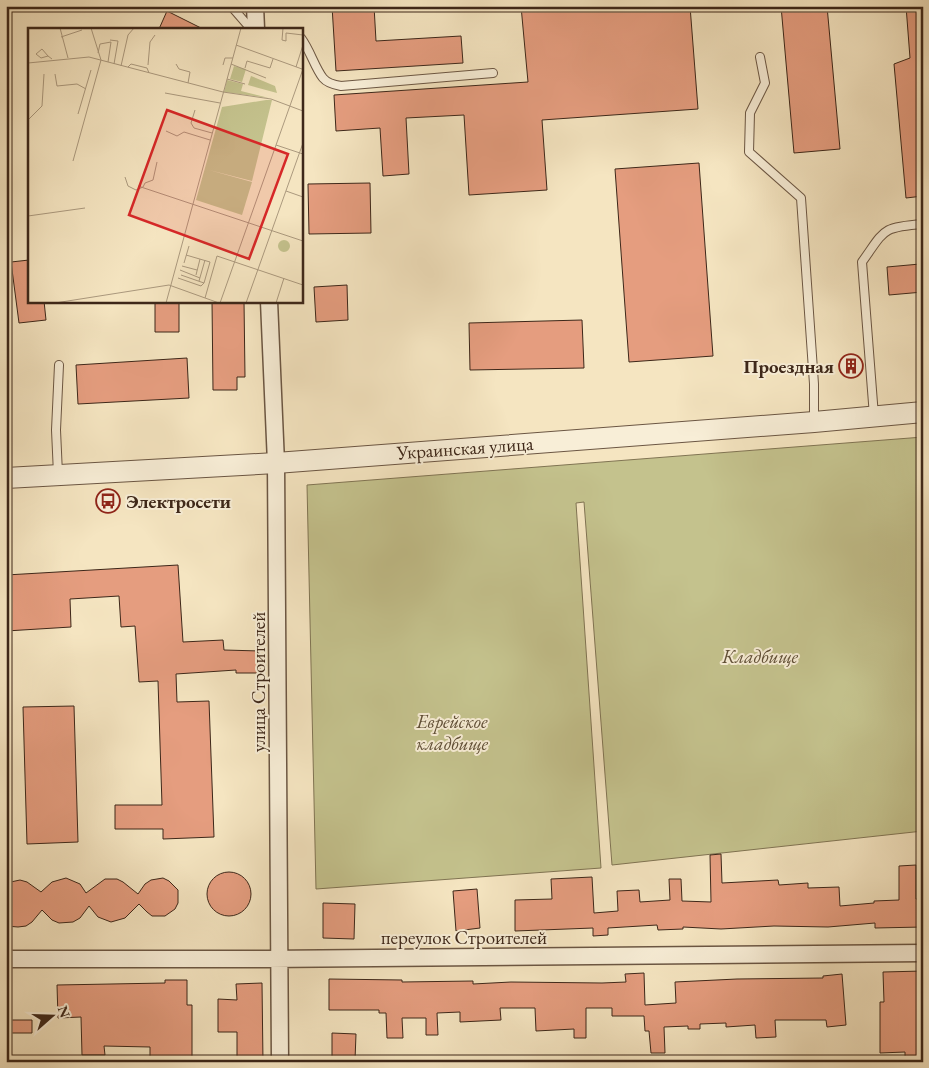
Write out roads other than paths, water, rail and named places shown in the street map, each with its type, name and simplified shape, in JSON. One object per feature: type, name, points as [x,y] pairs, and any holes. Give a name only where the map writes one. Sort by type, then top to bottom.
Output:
[{"type":"street","points":[[256,6],[256,28]]},
{"type":"street","name":"улица Строителей","points":[[269,302],[276,463],[280,1062]]},
{"type":"street","name":"Украинская улица","points":[[6,478],[276,463],[923,412]]},
{"type":"street","name":"переулок Строителей","points":[[6,959],[923,953]]},
{"type":"lane","points":[[231,6],[250,28]]},
{"type":"lane","points":[[302,39],[323,79],[332,84],[342,86],[493,73]]},
{"type":"lane","points":[[760,56],[765,83],[750,113],[749,152],[801,198],[814,384],[814,422]]},
{"type":"lane","points":[[874,416],[862,262],[884,232],[896,226],[923,224]]},
{"type":"lane","points":[[58,474],[56,430],[59,365]]},
{"type":"place","name":"Проездная","points":[[851,366]]},
{"type":"place","name":"Электросети","points":[[108,501]]},
{"type":"park label","name":"Кладбище","points":[[760,656]]},
{"type":"park label","name":"Еврейское кладбище","points":[[452,732]]}]
